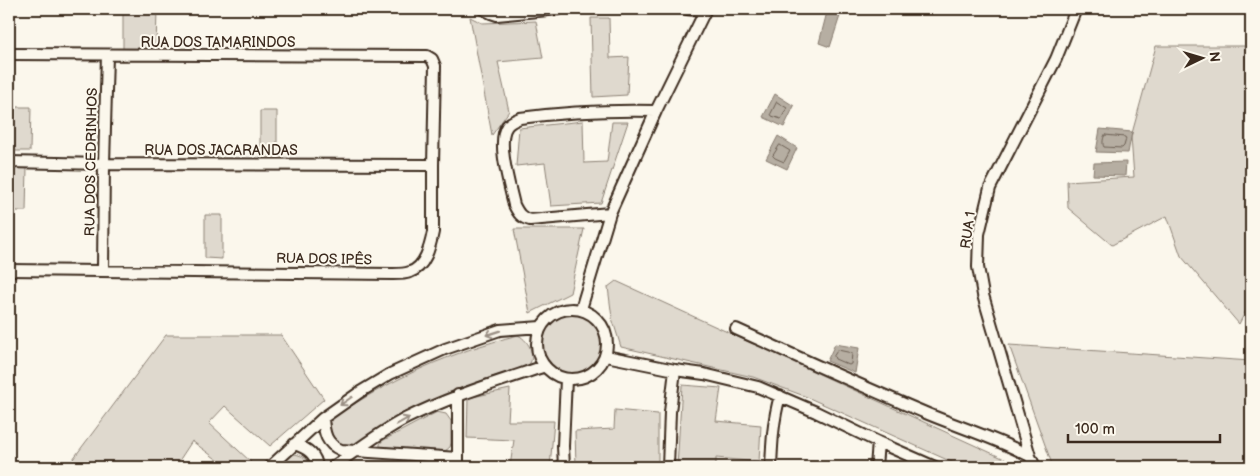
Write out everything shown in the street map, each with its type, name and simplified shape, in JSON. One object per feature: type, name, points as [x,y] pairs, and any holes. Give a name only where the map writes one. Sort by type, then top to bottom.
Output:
[{"type":"street","points":[[483,9],[497,14],[559,9]]},
{"type":"street","points":[[580,309],[610,213],[656,111],[705,10],[686,9]]},
{"type":"street","name":"RUA 1","points":[[1035,467],[1030,456],[983,295],[978,267],[979,234],[990,188],[1056,59],[1076,9]]},
{"type":"street","name":"RUA DOS TAMARINDOS","points":[[9,54],[427,56]]},
{"type":"street","name":"RUA DOS CEDRINHOS","points":[[103,270],[107,55]]},
{"type":"street","name":"RUA DOS IPÊS","points":[[9,270],[394,274],[408,273],[415,270],[422,263],[427,253],[433,232],[432,165],[435,66],[432,59],[427,56]]},
{"type":"street","points":[[610,213],[530,220],[522,217],[514,205],[503,150],[502,140],[504,131],[513,120],[520,118],[575,112],[656,111]]},
{"type":"street","name":"RUA DOS JACARANDAS","points":[[9,162],[432,165]]},
{"type":"street","points":[[569,308],[580,309],[592,313],[601,322],[606,332],[608,344],[606,356],[600,367],[590,375],[578,379],[566,379],[550,372],[544,366],[539,357],[537,337],[541,327],[548,318],[558,311],[569,308]]},
{"type":"street","points":[[270,467],[323,418],[390,374],[445,349],[500,330],[541,327]]},
{"type":"street","points":[[736,329],[848,380],[1030,456]]},
{"type":"street","points":[[606,356],[704,374],[758,387],[935,467]]},
{"type":"street","points":[[333,467],[407,418],[458,395],[544,366]]},
{"type":"street","points":[[668,467],[670,412],[675,370]]},
{"type":"street","points":[[564,467],[566,379]]},
{"type":"street","points":[[323,418],[326,437],[334,447],[341,450],[458,463],[458,395]]},
{"type":"street","points":[[771,467],[772,438],[780,396]]},
{"type":"street","points":[[876,467],[878,442]]},
{"type":"street","points":[[294,444],[303,447],[315,456],[317,467]]},
{"type":"shaded area","points":[[123,9],[157,9],[156,50],[123,49]]},
{"type":"shaded area","points":[[470,17],[482,23],[536,21],[543,58],[498,62],[509,111],[492,135]]},
{"type":"shaded area","points":[[591,18],[609,18],[610,58],[629,57],[627,95],[593,97]]},
{"type":"shaded area","points":[[1156,46],[1245,46],[1248,89],[1251,89],[1251,301],[1239,324],[1181,256],[1167,216],[1112,245],[1068,208],[1067,181],[1134,177],[1131,137]]},
{"type":"shaded area","points":[[13,107],[31,107],[30,151],[13,151]]},
{"type":"shaded area","points":[[260,111],[277,111],[277,155],[260,155]]},
{"type":"shaded area","points":[[583,121],[584,163],[607,162],[612,122],[628,122],[601,203],[551,206],[545,163],[516,166],[519,128]]},
{"type":"shaded area","points":[[9,167],[27,167],[26,211],[9,211]]},
{"type":"shaded area","points":[[205,215],[222,215],[222,259],[205,258]]},
{"type":"shaded area","points":[[514,229],[584,229],[570,293],[530,313]]},
{"type":"shaded area","points":[[616,281],[1022,467],[963,467],[807,397],[753,377],[621,347],[612,318],[608,287]]},
{"type":"shaded area","points":[[572,312],[590,318],[598,326],[604,344],[598,362],[590,370],[572,376],[554,370],[546,362],[540,344],[546,326],[554,318]]},
{"type":"shaded area","points":[[166,335],[281,335],[324,399],[270,446],[225,406],[209,423],[251,462],[246,467],[227,467],[192,441],[175,467],[67,467]]},
{"type":"shaded area","points":[[518,335],[529,346],[532,356],[529,365],[524,369],[492,377],[434,400],[354,445],[342,445],[333,439],[330,428],[335,416],[379,389],[446,358]]},
{"type":"shaded area","points":[[1009,345],[1251,361],[1251,467],[1053,467]]},
{"type":"shaded area","points":[[682,385],[721,388],[716,421],[761,425],[759,462],[716,458],[716,467],[677,467]]},
{"type":"shaded area","points":[[510,389],[508,421],[554,421],[550,467],[468,467],[468,465],[510,466],[514,440],[467,438],[468,398]]},
{"type":"shaded area","points":[[615,410],[658,414],[658,467],[576,467],[575,431],[614,429]]},
{"type":"shaded area","points":[[437,412],[446,414],[451,421],[451,443],[450,447],[444,452],[382,449],[380,447],[382,441]]},
{"type":"shaded area","points":[[295,454],[305,458],[312,467],[276,467],[290,455]]},
{"type":"water","points":[[827,12],[840,16],[830,47],[819,43]]},
{"type":"water","points":[[775,94],[794,106],[784,127],[763,117]]},
{"type":"water","points":[[1100,129],[1132,132],[1128,153],[1096,152]]},
{"type":"water","points":[[778,136],[797,148],[787,169],[766,159]]},
{"type":"water","points":[[1126,162],[1125,176],[1093,175],[1094,163]]},
{"type":"water","points":[[835,344],[859,348],[855,373],[827,361]]}]
